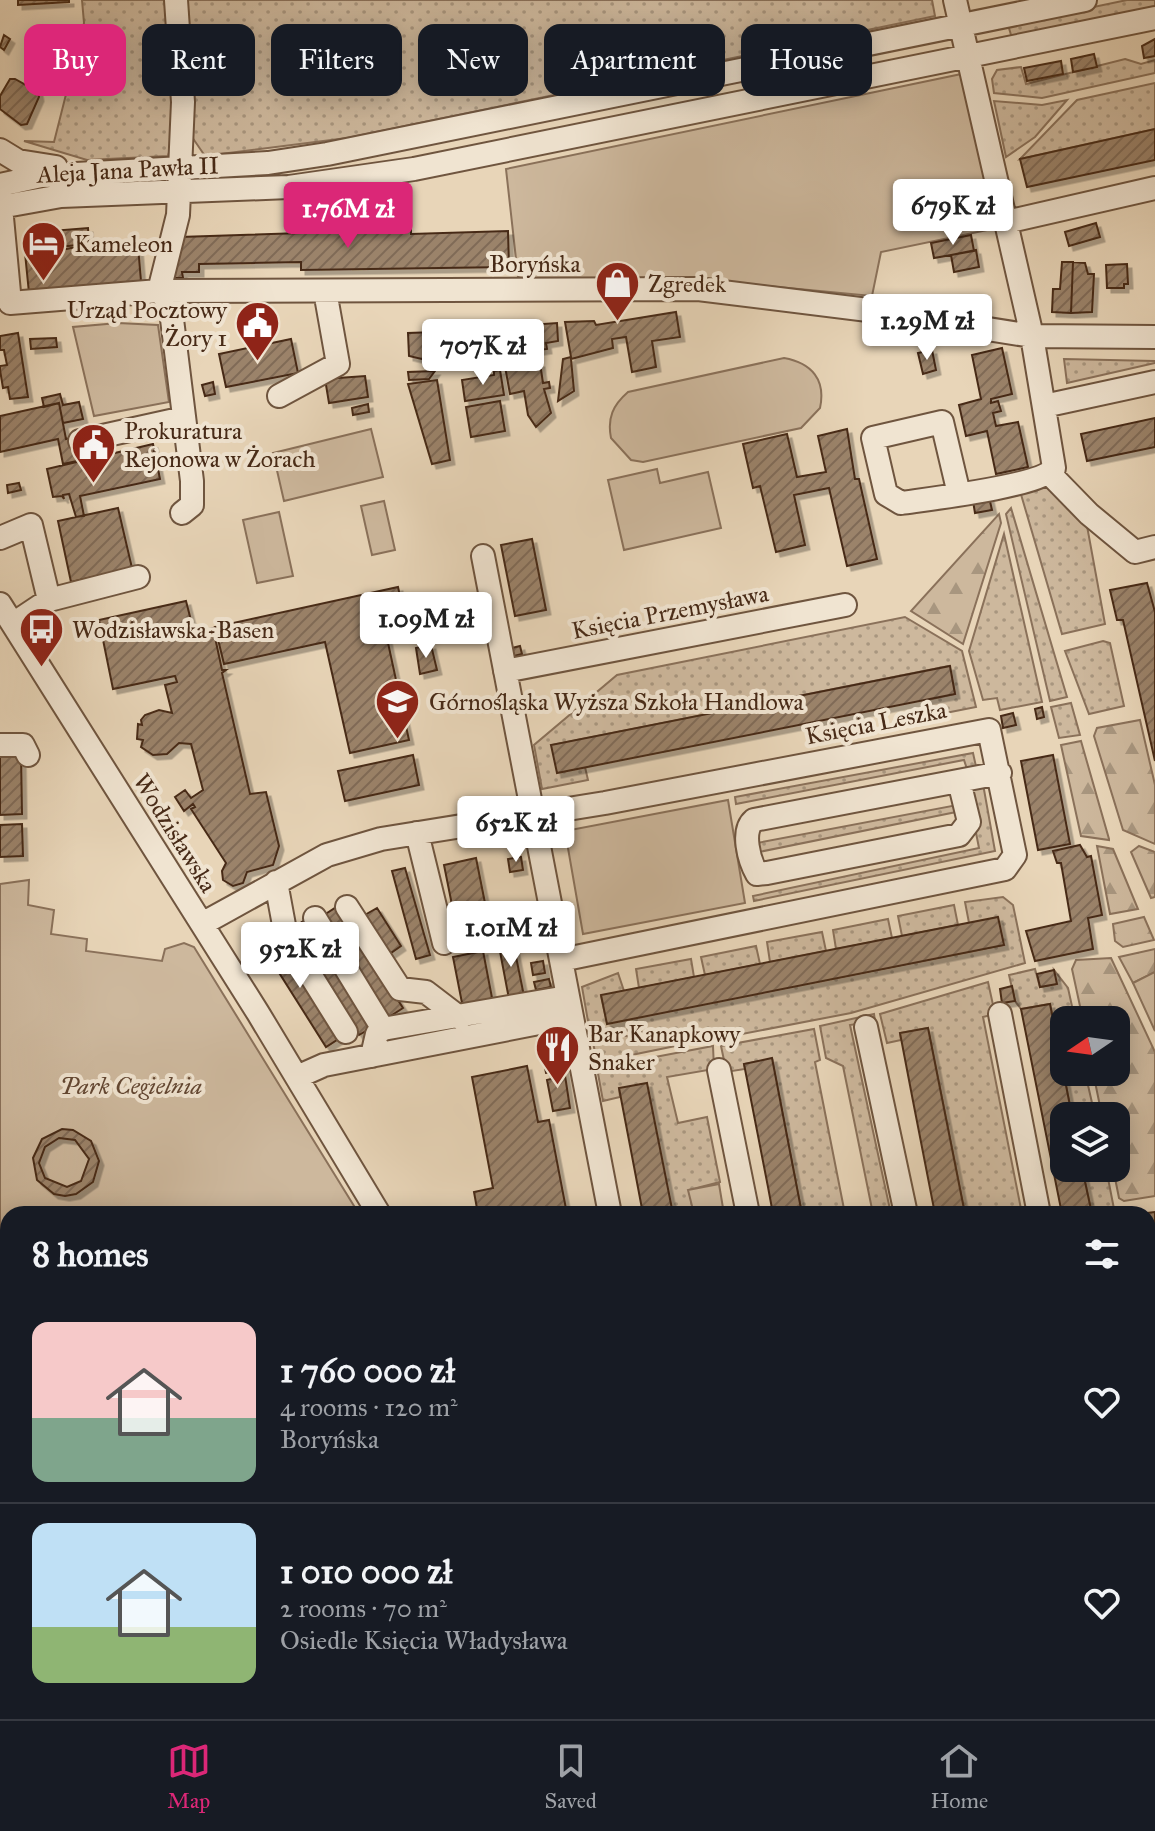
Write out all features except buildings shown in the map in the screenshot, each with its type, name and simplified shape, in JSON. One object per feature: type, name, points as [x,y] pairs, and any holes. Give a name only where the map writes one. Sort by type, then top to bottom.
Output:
[{"type":"street","points":[[176,0],[183,102],[178,215],[159,291],[170,303],[184,418],[192,505],[182,513]]},
{"type":"street","points":[[955,0],[1032,336],[1052,471],[1089,514],[1135,552],[1155,547]]},
{"type":"street","name":"Aleja Jana Pawła II","points":[[0,200],[316,184],[414,169],[965,41],[1085,0]]},
{"type":"street","name":"Aleja Jana Pawła II","points":[[0,200],[41,176],[268,163],[965,41],[1155,18]]},
{"type":"street","points":[[0,150],[25,163],[88,172]]},
{"type":"street","points":[[1006,222],[1155,188]]},
{"type":"street","name":"Boryńska","points":[[0,200],[5,307],[159,291],[698,289],[868,310],[1032,336],[1155,337]]},
{"type":"street","points":[[279,396],[338,364],[325,291]]},
{"type":"street","points":[[1044,406],[1155,382]]},
{"type":"street","points":[[80,441],[184,418]]},
{"type":"street","points":[[959,494],[942,422],[873,438],[886,494],[892,501],[901,503],[959,494],[1052,471]]},
{"type":"street","points":[[0,538],[31,525],[49,600]]},
{"type":"street","points":[[483,556],[608,1206]]},
{"type":"street","points":[[13,624],[49,600],[138,577]]},
{"type":"street","name":"Wodzisławska","points":[[0,604],[202,924],[374,1206]]},
{"type":"street","name":"Księcia Przemysława","points":[[505,671],[845,605]]},
{"type":"street","name":"Księcia Leszka","points":[[202,924],[327,855],[381,839],[989,730],[1015,855],[1005,869],[561,960]]},
{"type":"street","points":[[0,745],[23,745],[28,755]]},
{"type":"street","points":[[959,781],[969,822],[959,835],[767,873],[757,874],[752,865],[747,831],[754,820],[1000,773]]},
{"type":"street","points":[[417,833],[444,943]]},
{"type":"street","points":[[276,882],[286,936],[346,1032]]},
{"type":"street","points":[[347,907],[400,989],[426,992],[460,1018]]},
{"type":"street","points":[[315,918],[383,1029]]},
{"type":"street","points":[[372,1056],[377,1034],[383,1029],[569,1007]]},
{"type":"street","points":[[297,1077],[319,1066],[372,1056],[569,1007]]},
{"type":"street","points":[[1000,1014],[1037,1206]]},
{"type":"street","points":[[866,1027],[904,1206]]},
{"type":"street","points":[[719,1070],[746,1206]]},
{"type":"green space","points":[[82,0],[167,0],[168,24],[142,24],[142,96],[173,96],[175,130],[168,156],[87,160],[24,141],[54,142],[66,96],[126,96],[126,24],[84,23]]},
{"type":"green space","points":[[183,0],[932,0],[935,16],[872,29],[872,24],[741,24],[741,56],[725,60],[725,24],[544,24],[544,96],[549,96],[347,138],[205,156],[192,137],[189,96],[255,96],[255,24],[185,24]]},
{"type":"green space","points":[[1127,0],[1155,0],[1155,8],[1012,38],[1008,25]]},
{"type":"green space","points":[[1125,59],[1141,64],[1155,60],[1155,73],[1042,98],[994,93],[992,79],[997,70],[1021,67],[1026,84]]},
{"type":"green space","points":[[971,72],[997,228],[881,252],[872,296],[745,284],[539,285],[518,277],[506,169],[856,96],[872,96],[872,93]]},
{"type":"green space","points":[[1155,83],[1155,129],[1020,159],[1077,100]]},
{"type":"green space","points":[[1067,100],[1035,137],[1006,157],[994,101],[1042,105]]},
{"type":"green space","points":[[118,323],[158,325],[169,402],[94,416],[73,327]]},
{"type":"green space","points":[[784,358],[802,364],[815,374],[821,389],[820,408],[801,428],[643,462],[631,460],[611,438],[612,412],[628,392]]},
{"type":"green space","points":[[1064,359],[1155,361],[1155,363],[1067,383]]},
{"type":"green space","points":[[371,429],[383,477],[284,501],[273,453]]},
{"type":"green space","points":[[657,469],[660,483],[708,472],[721,528],[624,550],[608,480]]},
{"type":"green space","points":[[1055,484],[1085,515],[1105,624],[1062,634],[1020,491]]},
{"type":"green space","points":[[384,501],[395,550],[372,555],[361,506]]},
{"type":"green space","points":[[1011,508],[1067,697],[1050,701],[1006,514]]},
{"type":"green space","points":[[279,512],[293,576],[257,583],[243,520]]},
{"type":"green space","points":[[999,514],[1001,523],[963,644],[911,611]]},
{"type":"green space","points":[[1004,534],[1042,702],[1000,710],[997,698],[983,700],[969,651]]},
{"type":"green space","points":[[905,617],[962,651],[976,707],[930,716],[927,700],[955,694],[949,666],[552,745],[585,767],[588,780],[542,789],[534,745],[617,675]]},
{"type":"green space","points":[[1103,641],[1110,643],[1124,706],[1089,714],[1065,651]]},
{"type":"green space","points":[[1071,703],[1080,735],[1059,738],[1051,707]]},
{"type":"green space","points":[[1140,720],[1155,785],[1155,844],[1123,830],[1094,736],[1097,728]]},
{"type":"green space","points":[[1081,741],[1109,840],[1081,836],[1061,745]]},
{"type":"green space","points":[[973,753],[977,771],[968,772],[964,760],[736,804],[735,797]]},
{"type":"green space","points":[[983,784],[995,851],[754,901],[753,896],[979,848],[967,787]]},
{"type":"green space","points":[[728,800],[745,903],[583,934],[565,831]]},
{"type":"green space","points":[[957,805],[961,811],[759,852],[757,843]]},
{"type":"green space","points":[[1097,846],[1113,849],[1138,909],[1110,914]]},
{"type":"green space","points":[[1139,846],[1155,852],[1155,897],[1151,898],[1131,852]]},
{"type":"green space","name":"Park Cegielnia","points":[[29,880],[28,905],[54,910],[51,934],[87,939],[86,951],[162,961],[165,949],[184,943],[194,947],[354,1206],[0,1206],[0,884]]},
{"type":"green space","points":[[1003,897],[1013,905],[1025,963],[851,1013],[716,1039],[589,1027],[582,987],[618,973],[624,991],[601,996],[607,1023],[1003,945],[969,923],[965,902]]},
{"type":"green space","points":[[954,905],[958,925],[902,936],[898,916]]},
{"type":"green space","points":[[1144,917],[1154,940],[1123,947],[1115,941],[1113,924]]},
{"type":"green space","points":[[888,919],[892,938],[836,949],[833,930]]},
{"type":"green space","points":[[822,932],[826,951],[770,962],[767,942]]},
{"type":"green space","points":[[756,946],[760,964],[705,975],[701,957]]},
{"type":"green space","points":[[1155,949],[1155,972],[1133,983],[1119,957]]},
{"type":"green space","points":[[1111,958],[1155,1052],[1155,1196],[1124,1201],[1119,1198],[1116,1182],[1130,1182],[1130,1102],[1099,1102],[1096,1086],[1130,1086],[1130,1006],[1080,1006],[1072,969],[1076,960]]},
{"type":"green space","points":[[691,959],[694,977],[639,988],[636,969]]},
{"type":"green space","points":[[1035,969],[1040,987],[1056,984],[1054,970],[1068,988],[1072,1006],[1050,1004],[1021,1009],[1015,1001],[1009,975]]},
{"type":"green space","points":[[1155,972],[1155,1031],[1133,983]]},
{"type":"green space","points":[[988,982],[995,1014],[983,1017],[1020,1206],[963,1206],[928,1028],[900,1033],[901,1040],[887,1043],[880,1014]]},
{"type":"green space","points":[[874,1014],[875,1021],[850,1025],[889,1206],[871,1206],[843,1066],[826,1058],[820,1026]]},
{"type":"green space","points":[[814,1029],[820,1060],[815,1062],[843,1206],[800,1206],[772,1059],[744,1064],[745,1069],[732,1071],[725,1065],[721,1046]]},
{"type":"green space","points":[[591,1033],[695,1042],[597,1062]]},
{"type":"green space","points":[[713,1046],[714,1069],[667,1077],[678,1123],[707,1117],[720,1182],[689,1190],[692,1206],[670,1206],[619,1088],[620,1097],[603,1101],[597,1068]]},
{"type":"green space","points":[[1066,1086],[1088,1086],[1092,1102],[1069,1102]]},
{"type":"green space","points":[[1085,1182],[1109,1182],[1113,1206],[1090,1206]]},
{"type":"green space","points":[[719,1184],[723,1206],[692,1206],[688,1190]]},
{"type":"place","name":"Kameleon","points":[[43,283]]},
{"type":"place","name":"Zgredek","points":[[617,323]]},
{"type":"place","name":"Urząd Pocztowy Żory 1","points":[[258,363]]},
{"type":"place","name":"Prokuratura Rejonowa w Żorach","points":[[93,484]]},
{"type":"place","name":"Wodzisławska-Basen","points":[[41,669]]},
{"type":"place","name":"Górnośląska Wyższa Szkoła Handlowa","points":[[398,741]]},
{"type":"place","name":"Bar Kanapkowy Snaker","points":[[557,1087]]}]
